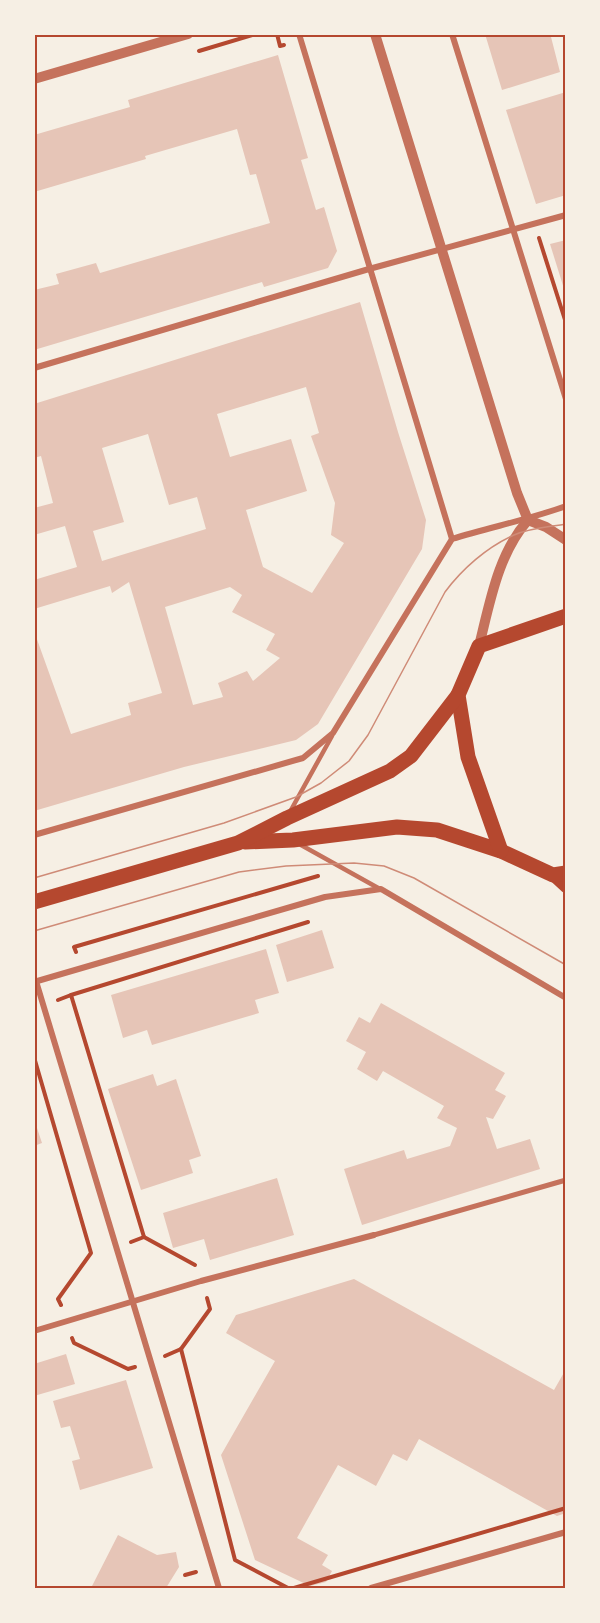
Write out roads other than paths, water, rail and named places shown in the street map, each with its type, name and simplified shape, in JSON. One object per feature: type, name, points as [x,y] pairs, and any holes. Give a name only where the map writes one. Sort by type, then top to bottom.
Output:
[{"type":"main road","points":[[34,902],[238,843],[390,771],[411,756],[458,695],[479,646],[566,616]]},
{"type":"main road","points":[[458,695],[468,757],[501,851]]},
{"type":"main road","points":[[238,843],[294,840],[397,827],[437,830],[501,851],[559,874],[566,887]]},
{"type":"street","points":[[34,79],[188,34]]},
{"type":"street","points":[[299,34],[452,539]]},
{"type":"street","points":[[375,34],[517,493],[528,520],[546,527],[566,540]]},
{"type":"street","points":[[452,34],[566,399]]},
{"type":"street","points":[[34,368],[369,269],[566,215]]},
{"type":"street","points":[[34,835],[303,758],[333,733],[452,539],[492,527],[528,520],[566,506]]},
{"type":"street","points":[[479,646],[494,583],[515,534],[528,520]]},
{"type":"street","points":[[219,1588],[35,981],[325,897],[381,889],[566,998]]},
{"type":"street","points":[[34,1331],[134,1303],[201,1281],[374,1235],[566,1180]]},
{"type":"street","points":[[371,1588],[566,1532]]},
{"type":"lane","points":[[287,818],[333,733]]},
{"type":"lane","points":[[294,840],[381,889]]},
{"type":"tram line","points":[[34,878],[224,823],[296,797],[321,783],[349,761],[368,735],[445,592],[459,575],[485,552],[514,535],[533,529],[566,524]]},
{"type":"tram line","points":[[34,931],[239,872],[286,866],[354,863],[384,866],[414,878],[566,965]]}]
